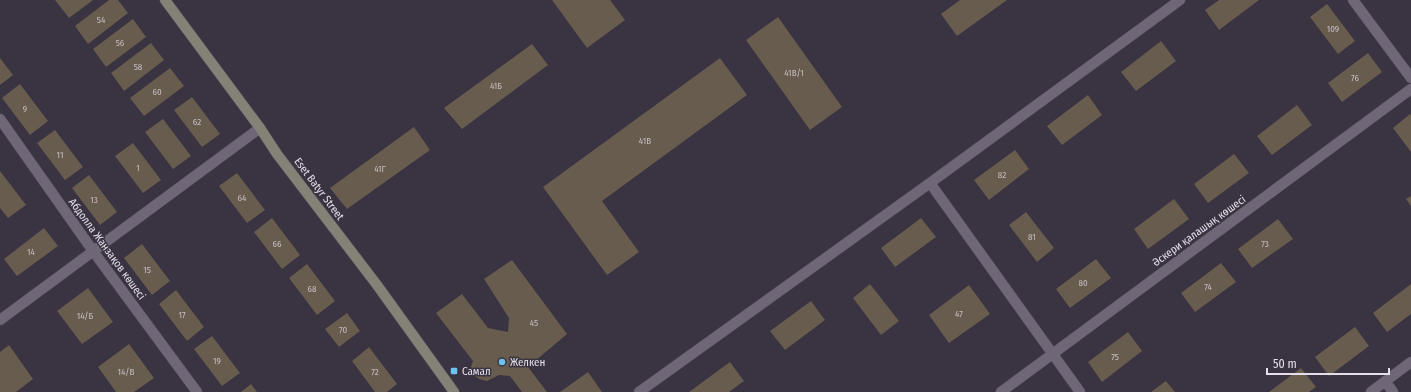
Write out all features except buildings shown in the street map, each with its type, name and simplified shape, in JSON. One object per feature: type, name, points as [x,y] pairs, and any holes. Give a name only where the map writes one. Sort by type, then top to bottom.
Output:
[{"type":"street","name":"Eset Batyr Street","points":[[164,0],[260,128],[277,154],[377,285],[454,392]]},
{"type":"street","points":[[639,392],[930,183],[1180,0]]},
{"type":"street","points":[[1353,0],[1411,78]]},
{"type":"street","name":"Әскери қалашық көшесі","points":[[1001,392],[1411,89]]},
{"type":"street","name":"Абдолла Жанзақов көшесі","points":[[0,119],[93,251],[197,392]]},
{"type":"street","points":[[0,320],[260,128]]},
{"type":"street","points":[[930,183],[1080,392]]},
{"type":"street","points":[[1371,392],[1411,362]]},
{"type":"street","points":[[1385,381],[1393,392]]},
{"type":"place","name":"Желкен","points":[[502,362]]},
{"type":"place","name":"Самал","points":[[454,371]]}]
